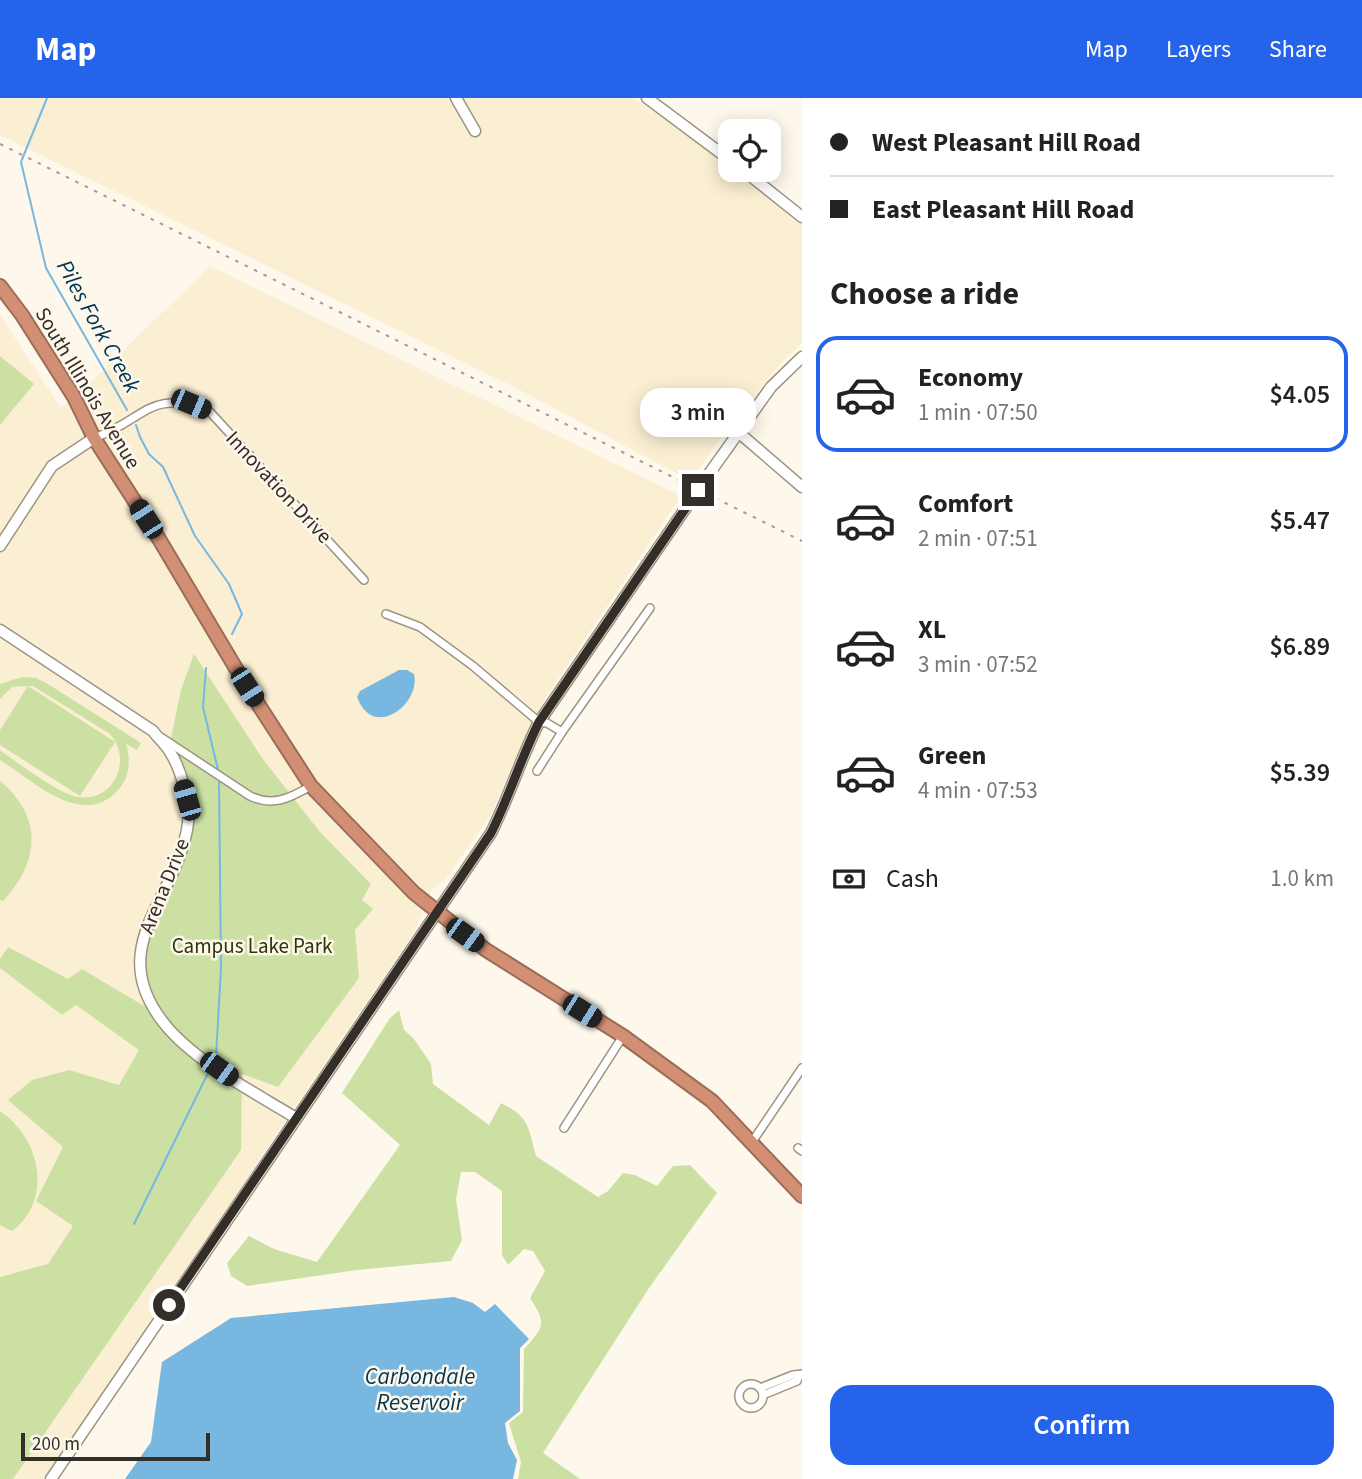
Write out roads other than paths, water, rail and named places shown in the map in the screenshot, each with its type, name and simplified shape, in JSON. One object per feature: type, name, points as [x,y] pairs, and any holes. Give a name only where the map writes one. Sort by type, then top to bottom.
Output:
[{"type":"highway","name":"South Illinois Avenue","points":[[0,286],[22,315],[74,397],[94,438],[311,786],[414,893],[486,950],[623,1036],[712,1101],[802,1196]]},
{"type":"street","points":[[456,98],[475,131]]},
{"type":"street","points":[[647,98],[718,151]]},
{"type":"street","points":[[758,182],[802,216]]},
{"type":"street","points":[[51,1479],[491,833],[539,722],[737,431],[771,387],[802,357]]},
{"type":"street","name":"Innovation Drive","points":[[94,438],[163,402],[176,401],[210,412],[364,580]]},
{"type":"street","points":[[737,431],[802,487]]},
{"type":"street","points":[[0,546],[52,466],[94,438]]},
{"type":"street","points":[[537,771],[650,608]]},
{"type":"street","points":[[386,614],[420,627],[473,666],[539,722],[547,723],[562,732]]},
{"type":"street","name":"Arena Drive","points":[[0,630],[153,731],[170,752],[187,800],[188,821],[183,846],[170,880],[145,930],[140,956],[142,979],[151,1003],[163,1022],[193,1050],[237,1082],[296,1118]]},
{"type":"street","points":[[153,731],[260,800],[280,801],[311,786]]},
{"type":"street","points":[[564,1129],[623,1036]]},
{"type":"street","points":[[752,1142],[802,1068]]},
{"type":"street","points":[[761,1392],[793,1375],[801,1375]]},
{"type":"water","points":[[399,670],[414,674],[414,685],[403,706],[384,717],[374,716],[364,710],[357,697],[360,691]]},
{"type":"water","name":"Carbondale Reservoir","points":[[454,1297],[473,1303],[485,1312],[495,1304],[529,1339],[520,1348],[520,1411],[505,1423],[508,1443],[517,1460],[513,1479],[125,1479],[151,1442],[162,1362],[231,1318]]},
{"type":"waterway","name":"Piles Fork Creek","points":[[47,98],[21,162],[46,268],[127,410]]},
{"type":"waterway","name":"Piles Fork Creek","points":[[136,425],[149,454],[163,467],[195,536],[229,584],[242,614],[232,634]]},
{"type":"waterway","name":"Piles Fork Creek","points":[[206,668],[203,707],[218,770]]},
{"type":"waterway","name":"Piles Fork Creek","points":[[216,1056],[221,969],[219,780]]},
{"type":"waterway","name":"Piles Fork Creek","points":[[134,1224],[208,1073]]},
{"type":"railway","points":[[0,144],[802,541]]},
{"type":"park label","name":"Campus Lake Park","points":[[252,946]]}]
